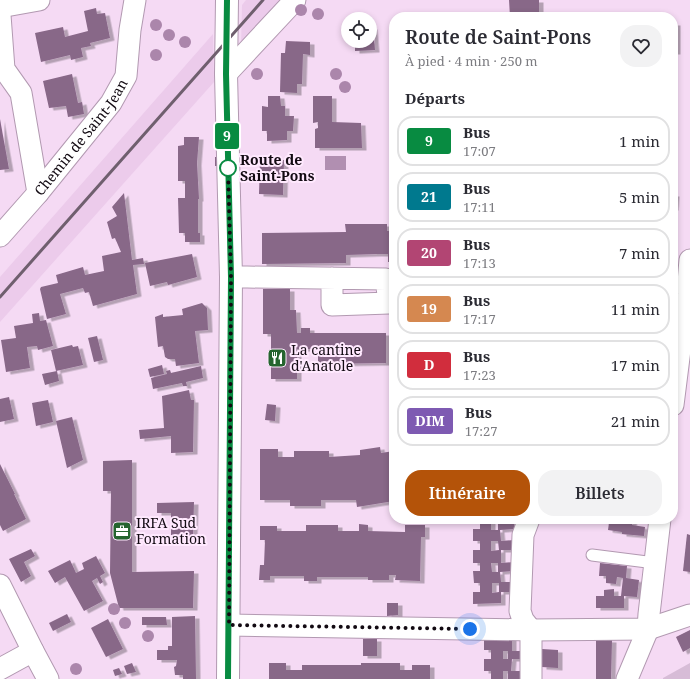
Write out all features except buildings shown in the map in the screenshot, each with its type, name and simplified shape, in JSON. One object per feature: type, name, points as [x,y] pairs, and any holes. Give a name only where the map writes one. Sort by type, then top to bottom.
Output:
[{"type":"main road","points":[[227,0],[226,74],[231,277],[228,679]]},
{"type":"street","points":[[0,7],[39,0]]},
{"type":"street","name":"Chemin de Saint-Jean","points":[[0,236],[38,193],[110,103],[126,76],[130,30],[135,0]]},
{"type":"street","points":[[226,74],[295,0]]},
{"type":"street","points":[[0,15],[2,70],[21,93],[38,193]]},
{"type":"street","points":[[678,362],[690,260]]},
{"type":"street","points":[[231,277],[332,278]]},
{"type":"street","points":[[527,524],[523,535],[520,611],[523,620],[531,630],[531,679]]},
{"type":"street","points":[[627,679],[648,629],[659,524]]},
{"type":"street","points":[[0,585],[48,679]]},
{"type":"street","points":[[229,625],[531,630],[648,629],[690,615]]},
{"type":"street","points":[[0,669],[33,651]]},
{"type":"lane","points":[[592,555],[655,562]]},
{"type":"shaded area","points":[[246,0],[282,0],[241,47],[242,5]]},
{"type":"shaded area","points":[[213,34],[214,82],[0,322],[0,277]]},
{"type":"shaded area","points":[[325,156],[346,156],[346,170],[325,170]]},
{"type":"shaded area","points":[[690,663],[690,679],[663,679],[663,678]]},
{"type":"railway","points":[[0,297],[263,0]]},
{"type":"bus line","name":"9","points":[[227,0],[226,74],[231,277],[228,679]]},
{"type":"place","name":"Route de Saint-Pons","points":[[228,168]]},
{"type":"place","name":"La cantine d'Anatole","points":[[277,358]]},
{"type":"place","name":"IRFA Sud Formation","points":[[122,531]]},
{"type":"route","points":[[228,168],[231,277],[229,625],[470,629]]}]
